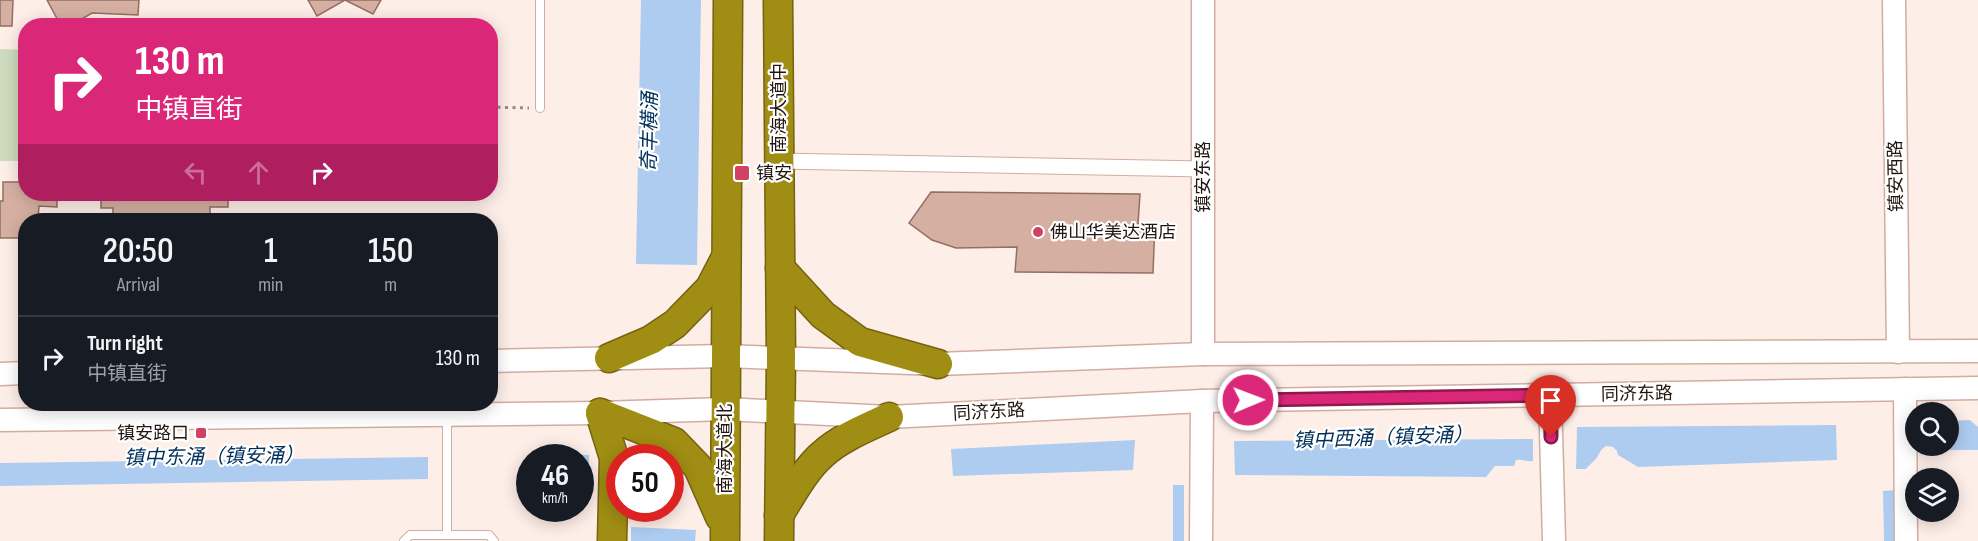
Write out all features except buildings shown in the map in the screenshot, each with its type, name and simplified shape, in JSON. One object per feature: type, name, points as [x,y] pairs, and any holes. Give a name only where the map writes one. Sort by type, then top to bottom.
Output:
[{"type":"highway","points":[[725,356],[728,0]]},
{"type":"highway","name":"南海大道中","points":[[778,0],[781,359]]},
{"type":"highway","points":[[609,358],[651,340],[675,324],[710,288],[726,257]]},
{"type":"highway","points":[[780,268],[823,315],[860,342],[938,364]]},
{"type":"highway","name":"南海大道北","points":[[724,535],[725,356]]},
{"type":"highway","points":[[779,528],[781,359]]},
{"type":"highway","points":[[600,413],[674,442],[698,467],[724,535]]},
{"type":"highway","points":[[600,413],[614,458],[612,541]]},
{"type":"highway","points":[[779,528],[800,482],[823,454],[852,435],[889,417]]},
{"type":"main road","name":"镇安东路","points":[[1203,0],[1203,354]]},
{"type":"main road","name":"镇安西路","points":[[1894,0],[1898,352]]},
{"type":"main road","points":[[498,361],[725,356],[938,364],[1203,354],[1978,351]]},
{"type":"main road","points":[[0,374],[18,373]]},
{"type":"main road","name":"同济东路","points":[[0,420],[600,413],[725,409],[889,417],[1202,401],[1978,388]]},
{"type":"main road","points":[[1905,389],[1906,541]]},
{"type":"main road","points":[[1550,395],[1554,541]]},
{"type":"main road","points":[[1201,541],[1202,401]]},
{"type":"street","points":[[779,161],[1203,169]]},
{"type":"lane","points":[[540,0],[540,108]]},
{"type":"lane","points":[[447,415],[447,535]]},
{"type":"lane","points":[[404,541],[410,535],[489,535],[494,541]]},
{"type":"path","points":[[498,107],[540,108]]},
{"type":"green space","points":[[0,49],[18,50],[18,161],[0,161]]},
{"type":"water","name":"奇丰横涌","points":[[641,0],[701,0],[697,265],[636,264]]},
{"type":"water","points":[[1970,420],[1978,427],[1978,450],[1959,450],[1959,421]]},
{"type":"water","points":[[1836,425],[1837,460],[1638,467],[1618,455],[1613,447],[1606,446],[1586,469],[1576,469],[1577,427]]},
{"type":"water","points":[[1533,439],[1533,461],[1516,460],[1514,466],[1495,466],[1486,477],[1235,475],[1234,441]]},
{"type":"water","points":[[1135,440],[1133,470],[953,476],[951,449]]},
{"type":"water","points":[[428,457],[428,479],[0,486],[0,463]]},
{"type":"water","points":[[1173,485],[1184,485],[1184,541],[1173,541]]},
{"type":"water","points":[[1895,490],[1896,541],[1884,541],[1883,491]]},
{"type":"water","points":[[631,527],[696,530],[695,541],[631,541]]},
{"type":"place","name":"镇安","points":[[742,173]]},
{"type":"place","name":"佛山华美达酒店","points":[[1038,232]]},
{"type":"place","name":"镇安路口","points":[[201,433]]},
{"type":"route","points":[[1248,400],[1550,395],[1551,437]]},
{"type":"water label","name":"镇中西涌（镇安涌）","points":[[1383,438]]},
{"type":"water label","name":"镇中东涌（镇安涌）","points":[[214,457]]}]
